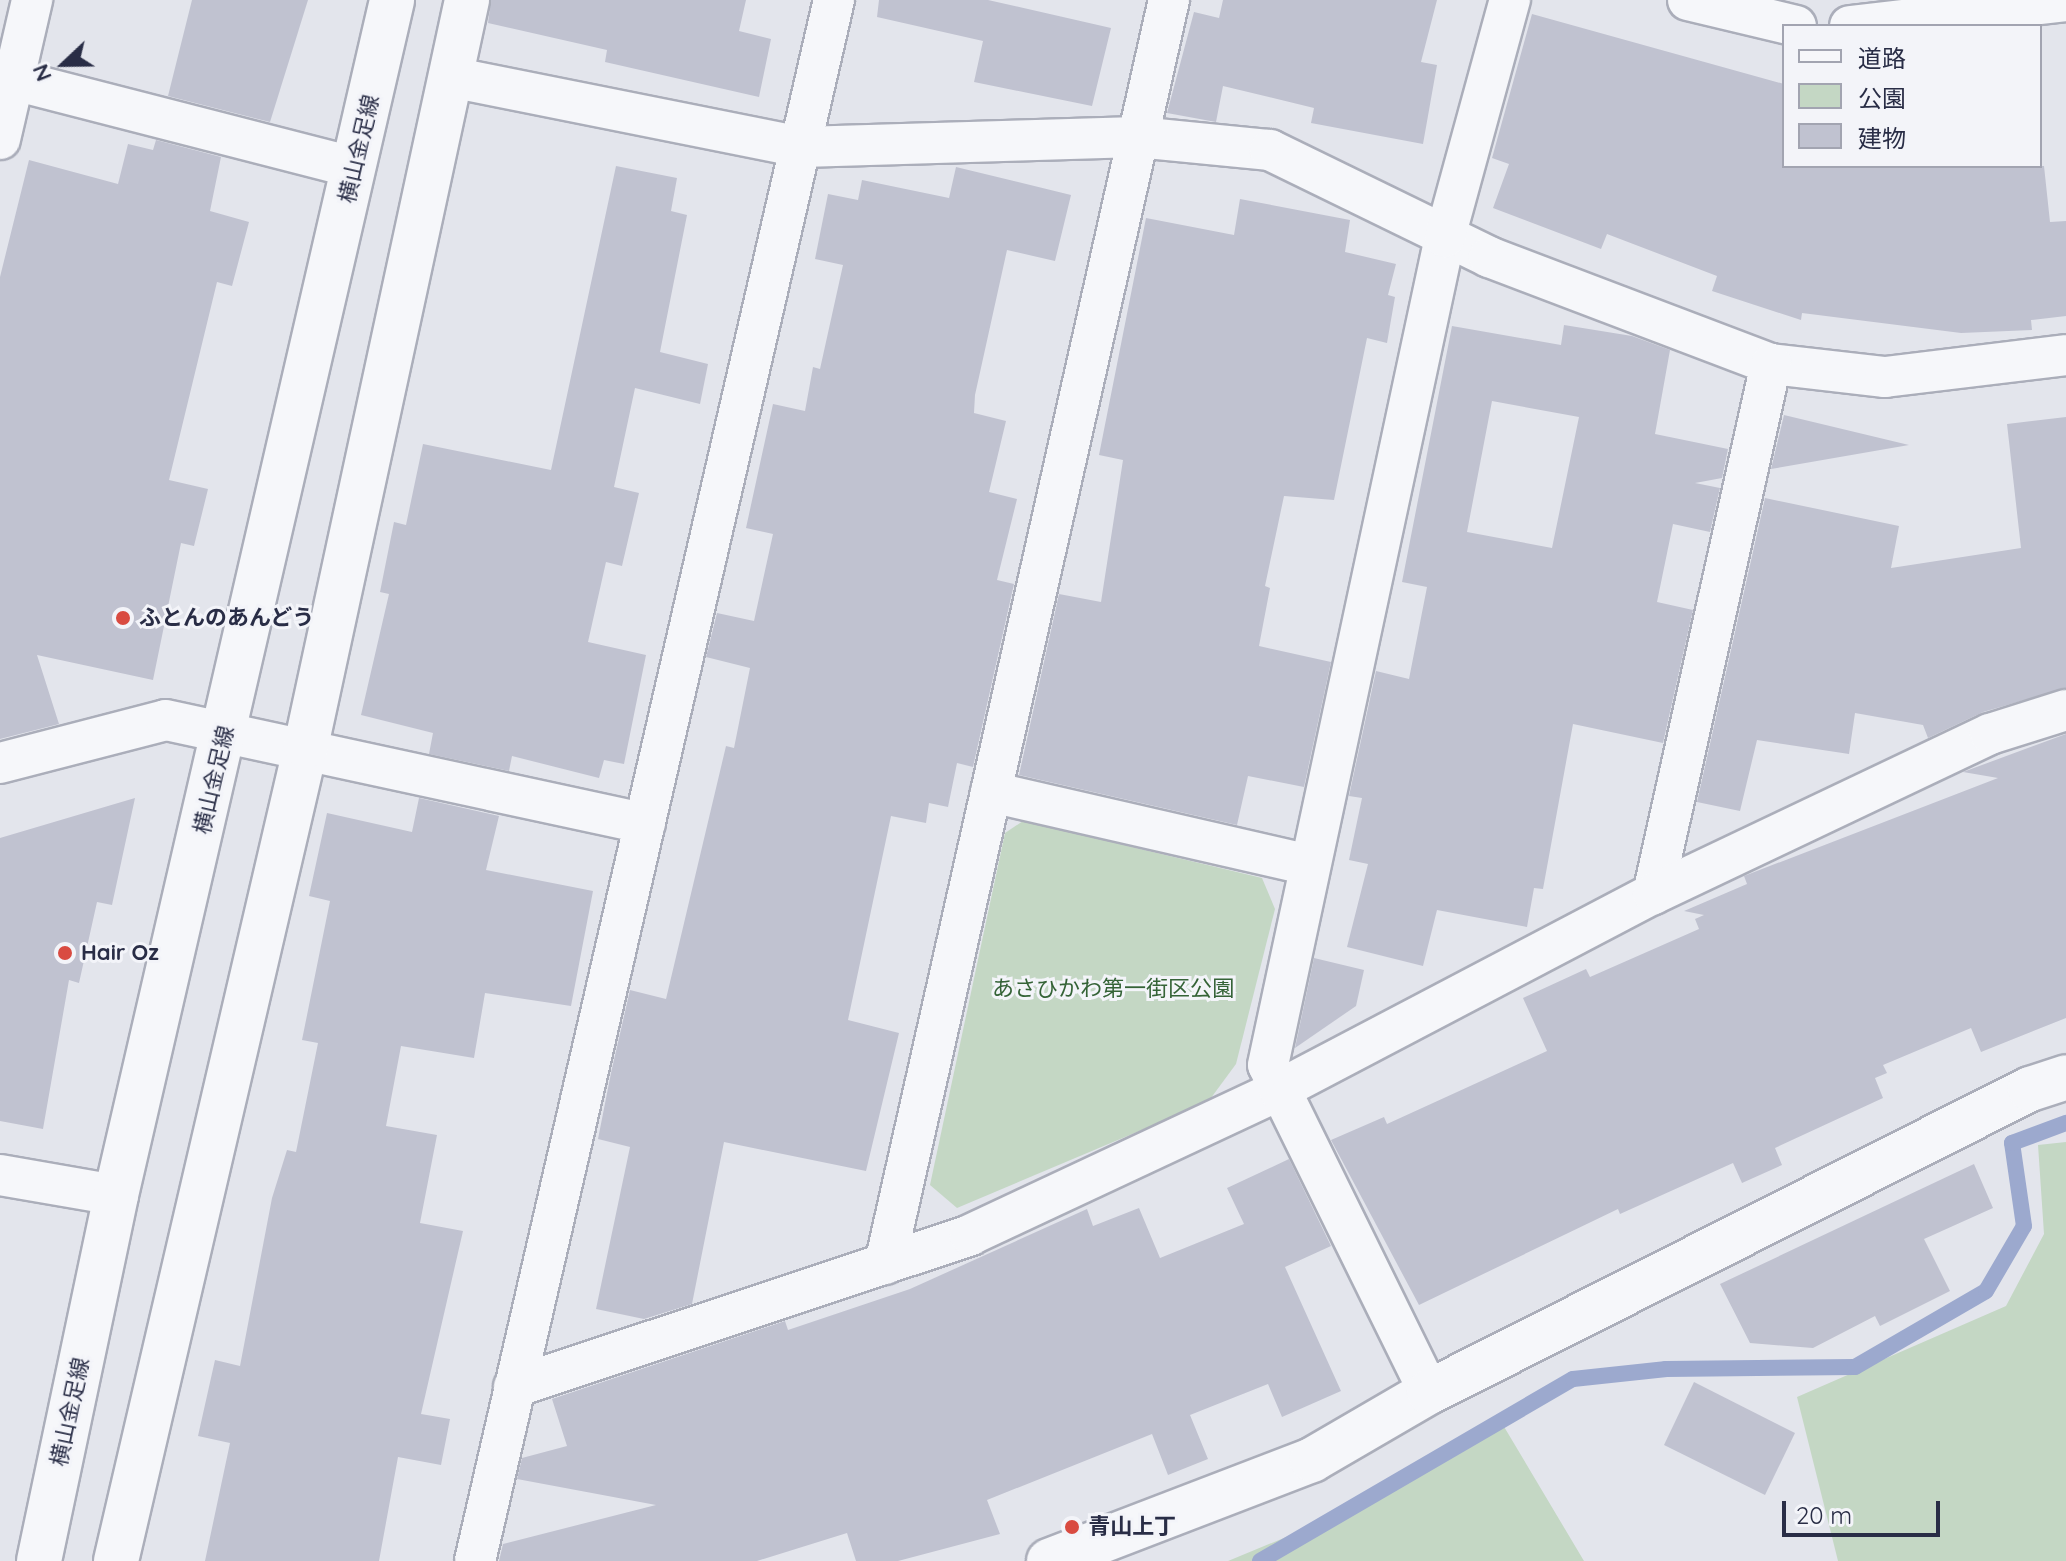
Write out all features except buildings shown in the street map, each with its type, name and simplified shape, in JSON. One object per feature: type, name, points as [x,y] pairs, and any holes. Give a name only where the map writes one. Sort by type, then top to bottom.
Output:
[{"type":"street","points":[[0,139],[32,0]]},
{"type":"street","name":"横山金足線","points":[[39,1561],[116,1195],[392,0]]},
{"type":"street","points":[[116,1561],[306,746],[467,0]]},
{"type":"street","points":[[475,1561],[834,0]]},
{"type":"street","points":[[885,1264],[1169,0]]},
{"type":"street","points":[[1429,1392],[1268,1065],[1445,237],[1510,0]]},
{"type":"street","points":[[1688,0],[1788,24]]},
{"type":"street","points":[[1867,24],[2066,1]]},
{"type":"street","points":[[451,77],[802,147],[1137,137],[1270,150],[1445,237],[1771,364],[1885,377],[2066,355]]},
{"type":"street","points":[[14,80],[354,167]]},
{"type":"street","points":[[1653,894],[1771,364]]},
{"type":"street","points":[[514,1387],[970,1235],[1279,1090],[1653,894],[1990,734],[2066,710]]},
{"type":"street","points":[[0,763],[166,720],[306,746],[645,824]]},
{"type":"street","points":[[991,792],[1310,865]]},
{"type":"street","points":[[1049,1561],[1312,1460],[1429,1392],[2030,1089],[2066,1077]]},
{"type":"street","points":[[0,1175],[116,1195]]},
{"type":"green space","name":"あさひかわ第一街区公園","points":[[1023,821],[1262,878],[1275,909],[1236,1064],[1208,1102],[957,1208],[930,1185],[1005,833]]},
{"type":"green space","points":[[2066,1142],[2066,1561],[1838,1561],[1797,1397],[2006,1306],[2044,1234],[2038,1145]]},
{"type":"green space","points":[[1503,1425],[1584,1561],[1228,1561],[1325,1521]]},
{"type":"waterway","points":[[1260,1561],[1573,1379],[1666,1369],[1855,1367],[1986,1291],[2024,1226],[2012,1143],[2066,1123]]},
{"type":"place","name":"ふとんのあんどう","points":[[123,618]]},
{"type":"place","name":"Hair Oz","points":[[65,953]]},
{"type":"place","name":"青山上丁","points":[[1072,1527]]}]
